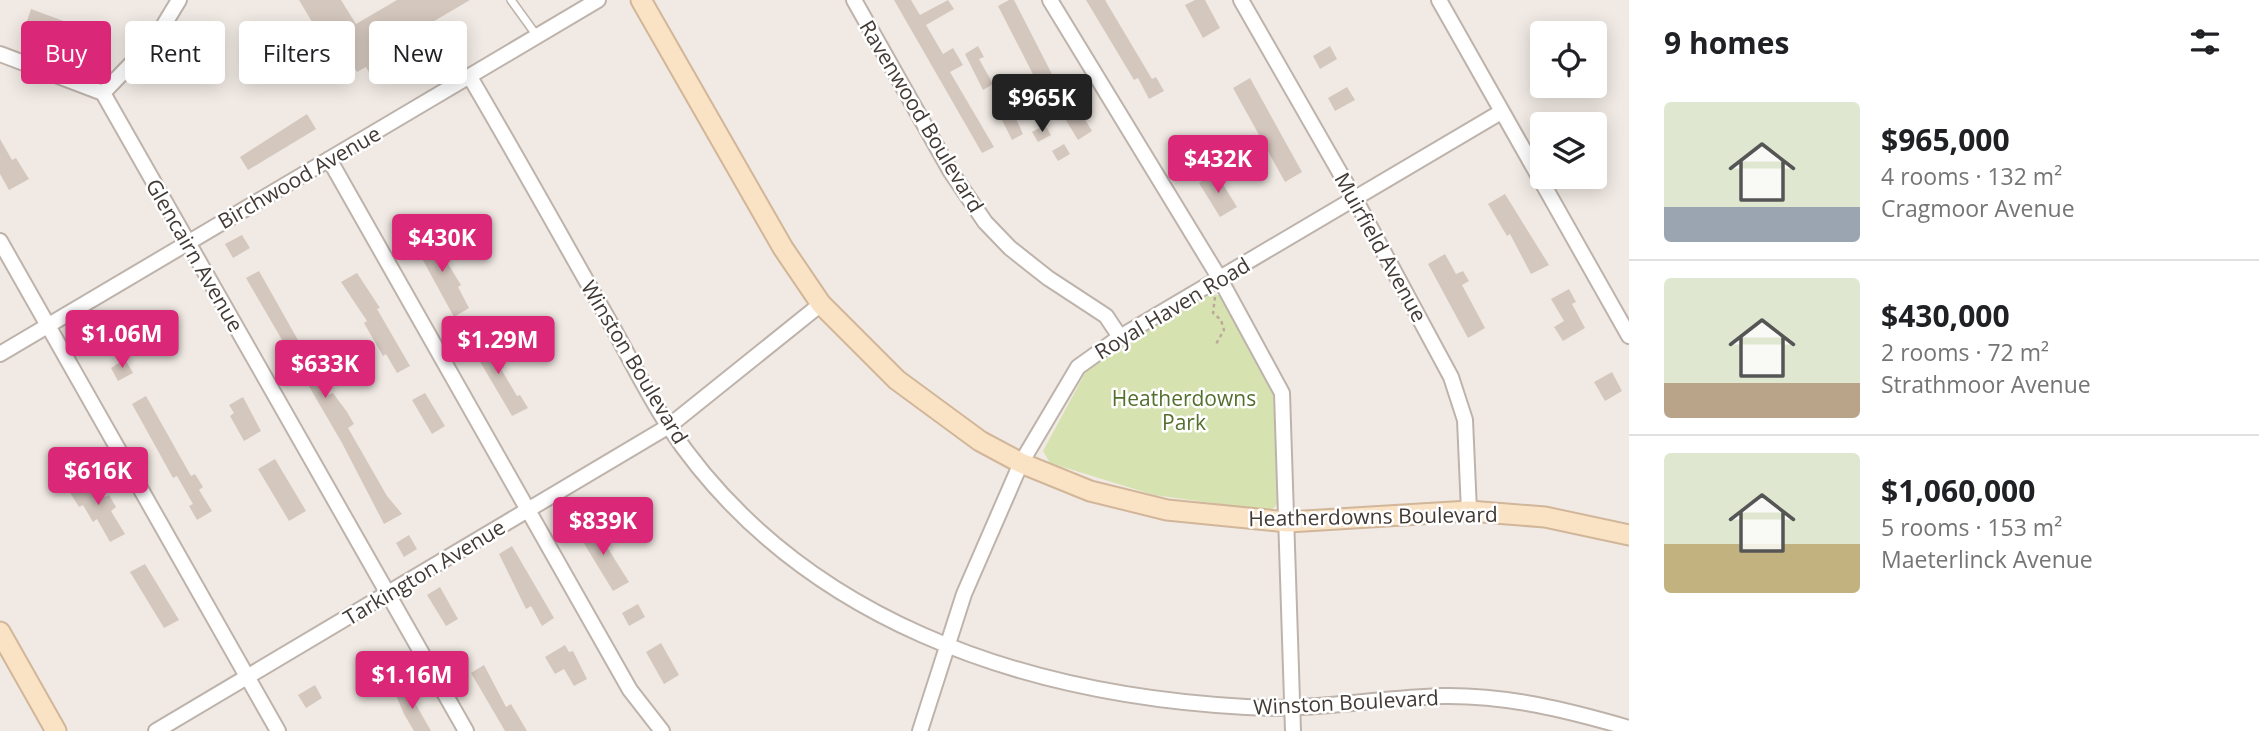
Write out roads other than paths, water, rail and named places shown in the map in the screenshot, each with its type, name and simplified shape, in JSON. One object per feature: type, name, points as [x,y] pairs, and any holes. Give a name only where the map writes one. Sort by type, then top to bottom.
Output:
[{"type":"street","points":[[0,54],[103,93],[156,38],[179,0]]},
{"type":"street","name":"Birchwood Avenue","points":[[0,354],[598,0]]},
{"type":"street","name":"Heatherdowns Boulevard","points":[[641,0],[783,248],[821,304],[907,388],[969,434],[1021,463],[1090,491],[1133,504],[1210,516],[1288,522],[1469,511],[1545,517],[1629,535]]},
{"type":"street","name":"Ravenwood Boulevard","points":[[854,0],[951,172],[985,222],[1010,248],[1048,278],[1106,316],[1120,337]]},
{"type":"street","points":[[1050,0],[1220,279],[1282,393],[1293,731]]},
{"type":"street","name":"Muirfield Avenue","points":[[1241,0],[1437,347],[1459,397],[1468,444],[1469,511]]},
{"type":"street","points":[[1439,0],[1629,336]]},
{"type":"street","name":"Winston Boulevard","points":[[470,77],[669,426],[731,504],[812,574],[880,617],[945,645],[1028,672],[1091,687],[1209,704],[1292,708],[1441,696],[1496,697],[1562,709],[1629,728]]},
{"type":"street","name":"Glencairn Avenue","points":[[103,93],[466,731]]},
{"type":"street","name":"Royal Haven Road","points":[[920,731],[945,645],[989,532],[1021,463],[1078,367],[1120,337],[1501,112]]},
{"type":"street","points":[[329,159],[630,690],[662,731]]},
{"type":"street","points":[[0,241],[278,731]]},
{"type":"street","name":"Tarkington Avenue","points":[[156,731],[669,426],[821,304]]},
{"type":"street","points":[[0,632],[56,731]]},
{"type":"lane","points":[[511,0],[538,37]]},
{"type":"park label","name":"Heatherdowns Park","points":[[1184,410]]}]
